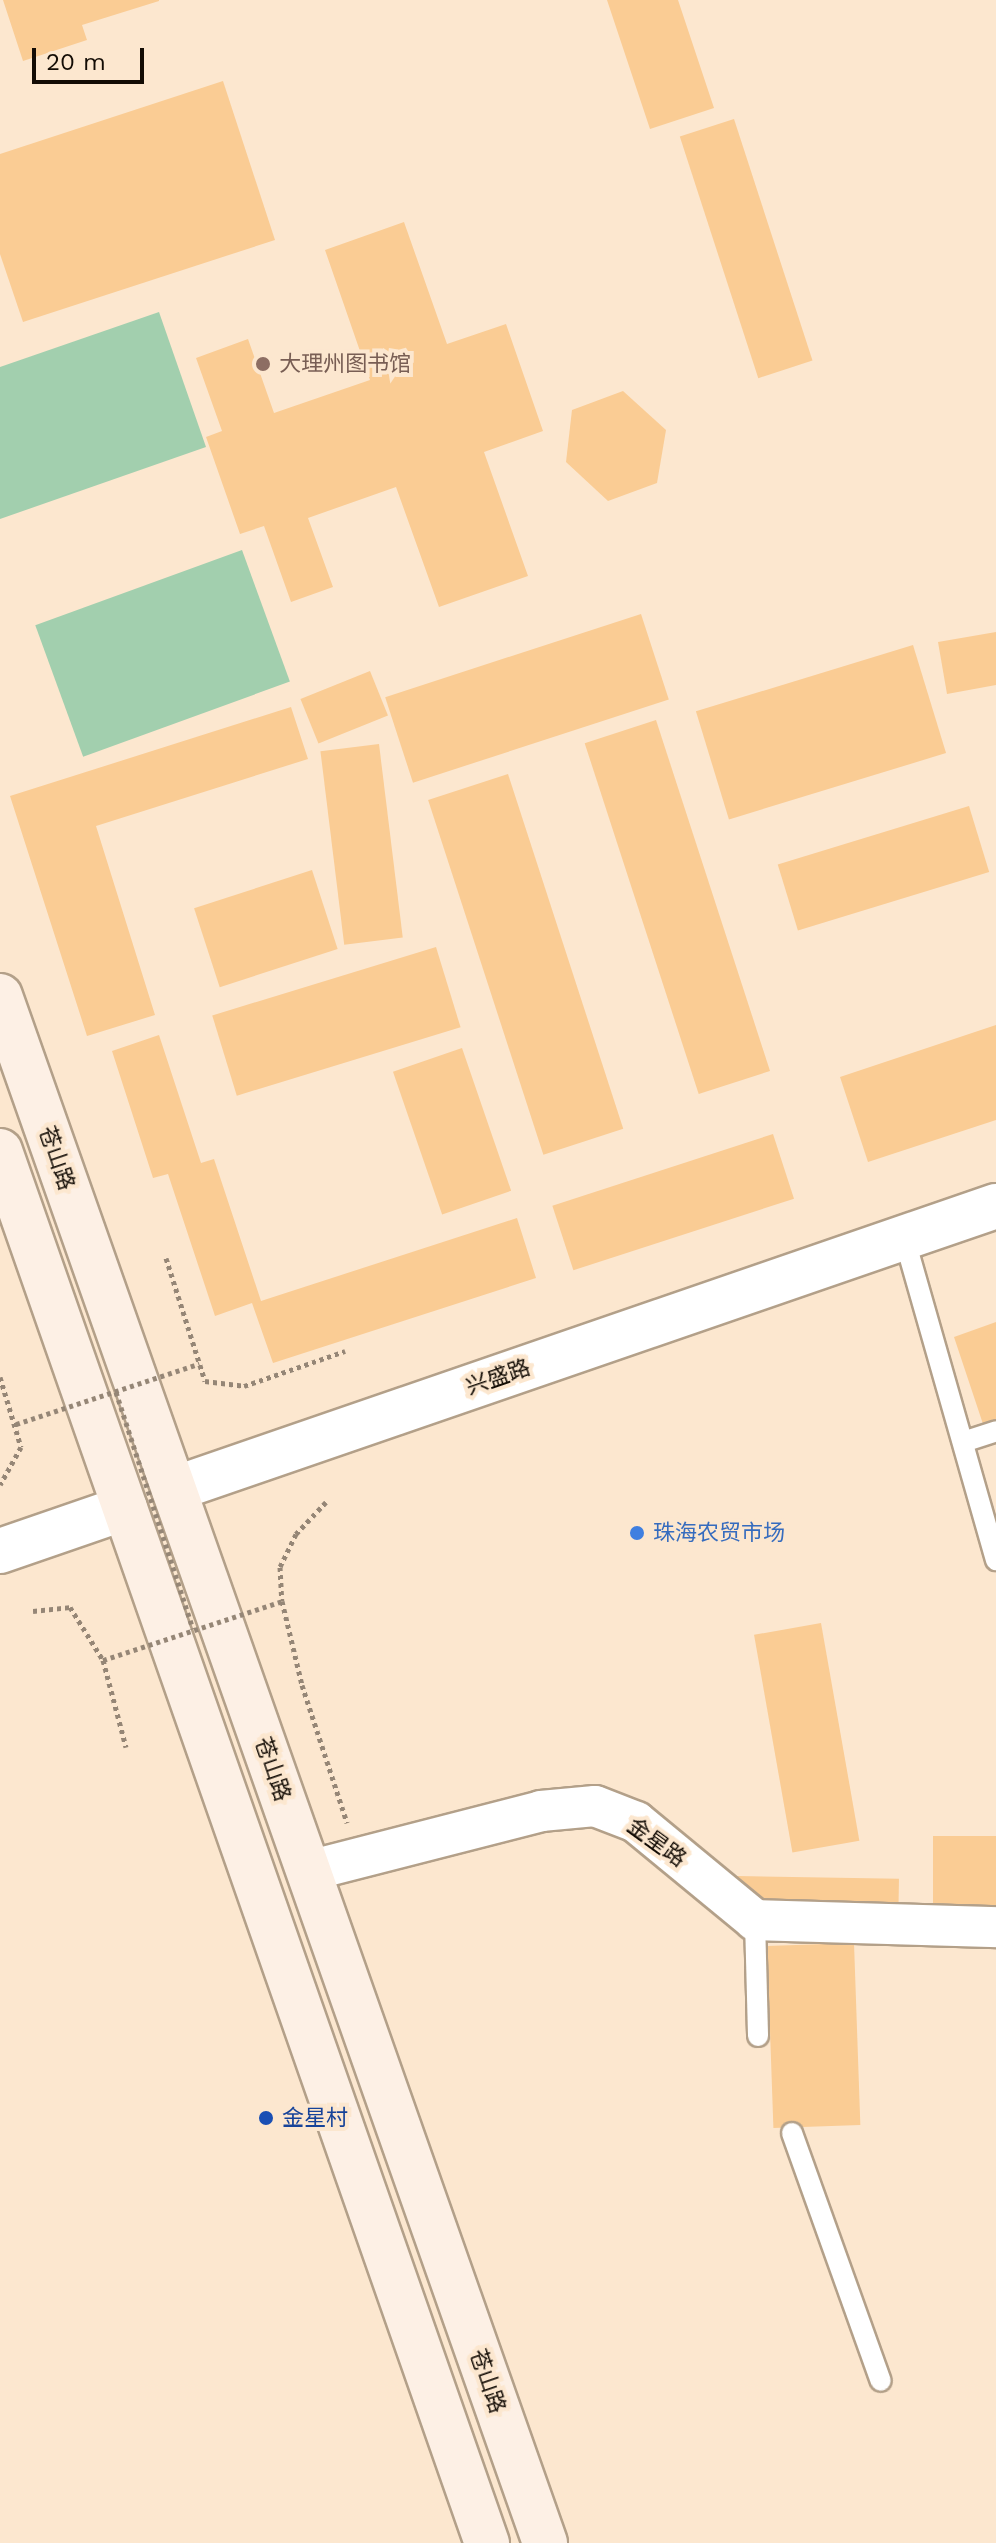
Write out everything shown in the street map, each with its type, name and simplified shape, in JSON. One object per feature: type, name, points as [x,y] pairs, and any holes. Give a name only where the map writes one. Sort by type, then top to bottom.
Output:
[{"type":"main road","name":"苍山路","points":[[0,996],[545,2543]]},
{"type":"main road","points":[[0,1151],[487,2543]]},
{"type":"main road","name":"兴盛路","points":[[125,1508],[174,1489]]},
{"type":"street","name":"兴盛路","points":[[174,1489],[996,1206]]},
{"type":"street","name":"兴盛路","points":[[0,1551],[125,1508]]},
{"type":"street","name":"金星路","points":[[308,1871],[541,1811],[595,1806],[636,1822],[755,1920]]},
{"type":"street","points":[[755,1920],[996,1927]]},
{"type":"lane","points":[[904,1237],[963,1442],[992,1528],[996,1560]]},
{"type":"lane","points":[[963,1442],[996,1431]]},
{"type":"lane","points":[[755,1920],[758,2036]]},
{"type":"lane","points":[[792,2133],[881,2381]]},
{"type":"path","points":[[166,1258],[205,1381],[244,1386],[345,1351]]},
{"type":"path","points":[[16,1424],[199,1364]]},
{"type":"path","points":[[0,1377],[21,1447],[0,1485]]},
{"type":"path","points":[[116,1392],[193,1629]]},
{"type":"path","points":[[326,1502],[296,1534],[280,1567],[282,1601],[302,1685],[358,1856]]},
{"type":"path","points":[[103,1660],[282,1601]]},
{"type":"path","points":[[33,1611],[70,1607],[103,1660],[126,1747]]},
{"type":"green space","points":[[159,312],[206,447],[0,519],[0,367]]},
{"type":"green space","points":[[242,550],[290,682],[83,757],[35,625]]},
{"type":"building","points":[[3,0],[159,1],[82,25],[87,40],[23,61]]},
{"type":"building","points":[[607,0],[678,0],[714,108],[650,129]]},
{"type":"building","points":[[223,81],[275,240],[23,322],[0,254],[0,154]]},
{"type":"building","points":[[734,119],[812,361],[758,378],[680,137]]},
{"type":"building","points":[[404,222],[447,344],[506,324],[543,431],[484,452],[528,576],[439,607],[396,487],[308,518],[333,587],[291,602],[264,526],[240,534],[206,437],[222,431],[196,358],[248,339],[274,413],[370,380],[325,250]]},
{"type":"building","points":[[623,391],[666,430],[657,483],[608,501],[566,462],[572,410]]},
{"type":"building","points":[[641,614],[669,700],[413,783],[385,697]]},
{"type":"building","points":[[996,632],[996,685],[947,694],[938,642]]},
{"type":"building","points":[[913,645],[946,753],[729,819],[696,711]]},
{"type":"building","points":[[370,671],[388,716],[318,744],[300,699]]},
{"type":"building","points":[[291,707],[308,759],[96,826],[155,1015],[87,1036],[10,796]]},
{"type":"building","points":[[656,720],[770,1071],[699,1094],[585,743]]},
{"type":"building","points":[[379,744],[403,938],[344,945],[320,751]]},
{"type":"building","points":[[508,774],[623,1129],[543,1155],[428,800]]},
{"type":"building","points":[[969,806],[989,872],[798,930],[778,864]]},
{"type":"building","points":[[312,870],[338,949],[220,987],[194,908]]},
{"type":"building","points":[[436,947],[461,1027],[237,1096],[212,1015]]},
{"type":"building","points":[[996,1025],[996,1120],[868,1162],[840,1077]]},
{"type":"building","points":[[159,1035],[201,1163],[214,1159],[261,1301],[517,1218],[536,1278],[273,1363],[252,1303],[215,1316],[168,1174],[153,1178],[112,1051]]},
{"type":"building","points":[[462,1048],[511,1191],[442,1215],[393,1072]]},
{"type":"building","points":[[773,1134],[794,1199],[573,1270],[552,1206]]},
{"type":"building","points":[[996,1322],[996,1423],[984,1427],[954,1337]]},
{"type":"building","points":[[821,1623],[859,1841],[792,1852],[754,1635]]},
{"type":"building","points":[[933,1836],[996,1836],[996,1909],[933,1909]]},
{"type":"building","points":[[737,1876],[899,1879],[899,1906],[737,1903]]},
{"type":"building","points":[[854,1943],[860,2125],[773,2128],[767,1946]]},
{"type":"place","name":"大理州图书馆","points":[[263,364]]},
{"type":"place","name":"珠海农贸市场","points":[[637,1533]]},
{"type":"place","name":"金星村","points":[[266,2118]]}]
